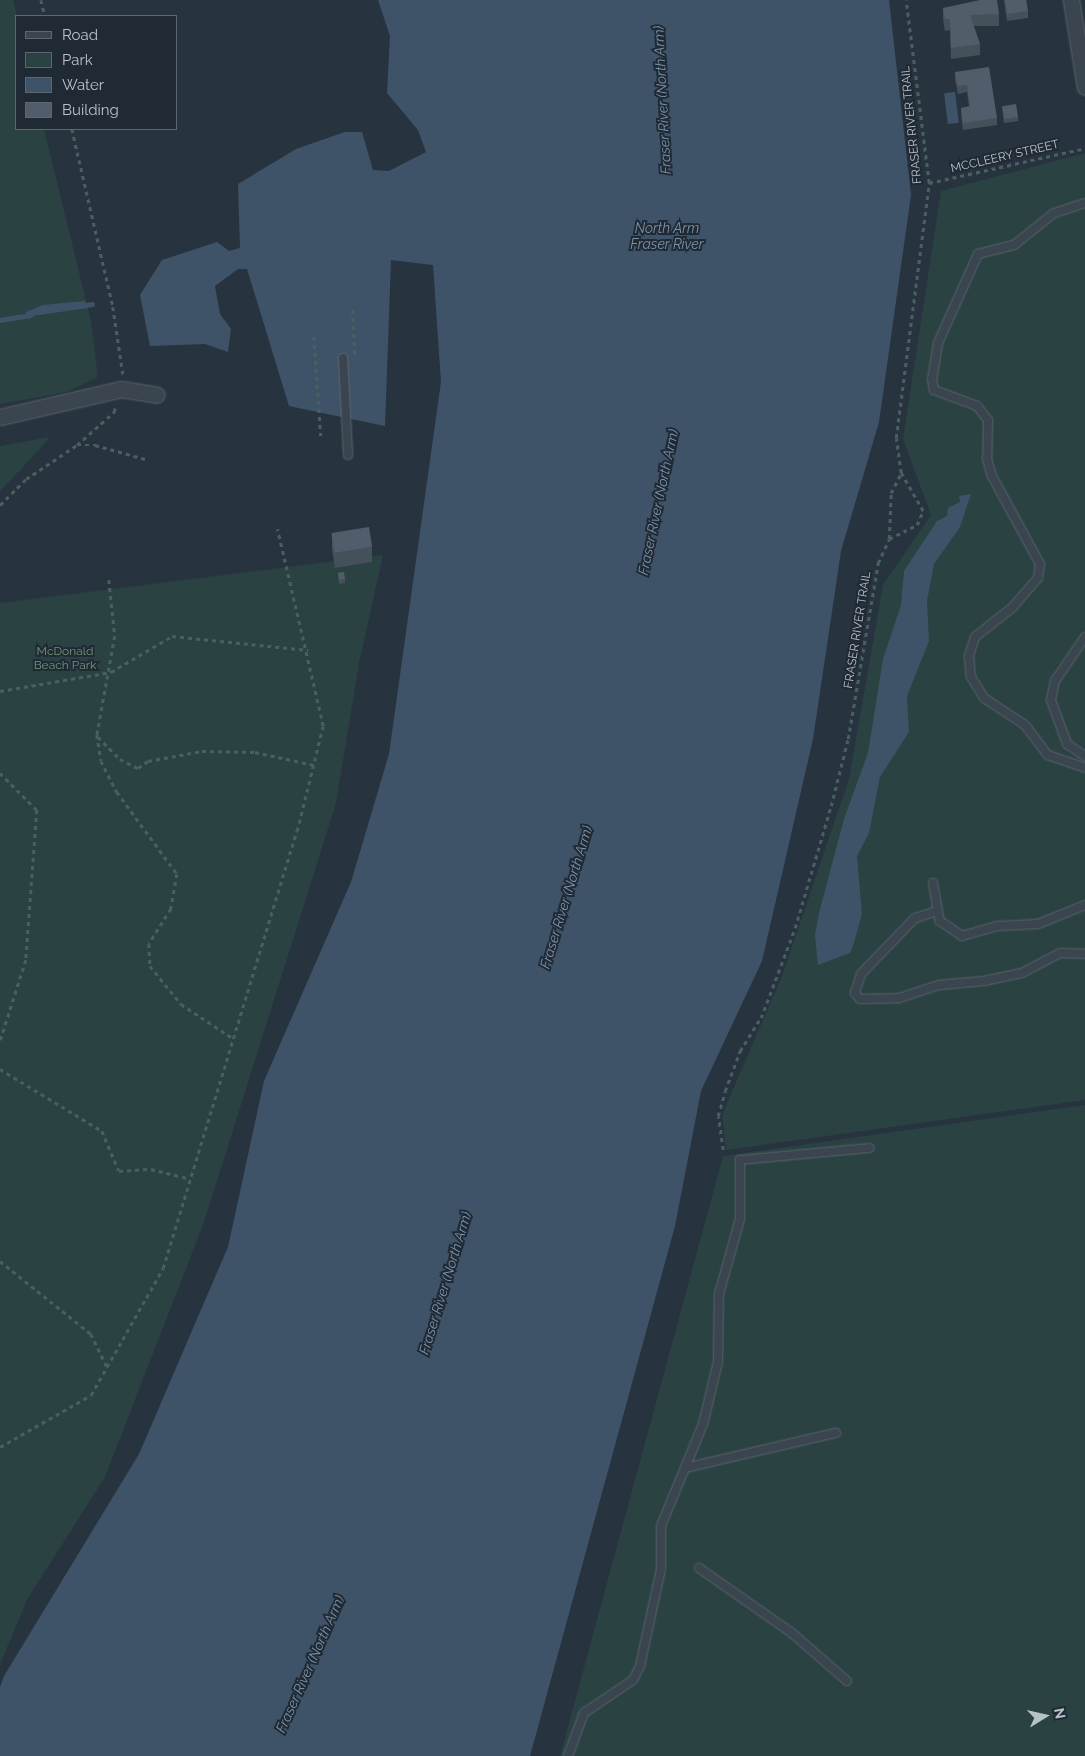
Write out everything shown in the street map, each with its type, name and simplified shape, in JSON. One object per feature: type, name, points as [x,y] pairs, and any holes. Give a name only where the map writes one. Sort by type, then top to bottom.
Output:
[{"type":"street","points":[[1071,0],[1085,87]]},
{"type":"street","points":[[0,417],[121,389],[157,395]]},
{"type":"lane","points":[[1085,203],[1054,213],[1014,245],[978,254],[938,343],[932,379],[934,390],[977,406],[988,420],[987,459],[992,476],[1013,508],[1040,564],[1038,578],[1013,607],[975,637],[969,656],[971,677],[984,698],[1025,726],[1048,755],[1085,768]]},
{"type":"lane","points":[[343,358],[348,455]]},
{"type":"lane","points":[[1085,637],[1055,681],[1051,700],[1067,744],[1085,756]]},
{"type":"lane","points":[[933,883],[937,911],[946,929],[970,936],[998,926],[1038,924],[1085,905]]},
{"type":"lane","points":[[937,911],[915,918],[861,974],[855,993],[860,999],[899,998],[939,985],[1022,973],[1060,953],[1085,954]]},
{"type":"lane","points":[[568,1756],[584,1713],[633,1680],[640,1666],[661,1569],[661,1526],[703,1424],[718,1362],[719,1294],[740,1219],[740,1160],[869,1148]]},
{"type":"lane","points":[[685,1468],[836,1433]]},
{"type":"lane","points":[[700,1568],[792,1633],[847,1681]]},
{"type":"path","points":[[41,0],[45,15]]},
{"type":"path","name":"FRASER RIVER TRAIL","points":[[724,1150],[718,1116],[740,1051],[761,1018],[804,899],[848,739],[878,563],[889,539],[922,520],[920,500],[901,473],[896,438],[929,183],[906,0]]},
{"type":"path","points":[[0,505],[26,479],[77,445],[114,412],[121,389],[123,372],[113,307],[72,130]]},
{"type":"path","name":"MCCLEERY STREET","points":[[929,183],[1085,148]]},
{"type":"path","points":[[314,337],[321,436]]},
{"type":"path","points":[[77,445],[95,445],[145,459]]},
{"type":"path","points":[[889,539],[891,493],[901,473]]},
{"type":"path","points":[[0,1447],[91,1395],[163,1268],[188,1178],[314,765],[323,726],[308,650],[277,529]]},
{"type":"path","points":[[109,580],[116,636],[111,672],[97,736],[101,761],[117,792],[177,874],[171,909],[149,944],[150,966],[181,1004],[232,1038]]},
{"type":"path","points":[[0,691],[111,672],[172,636],[308,650]]},
{"type":"path","points":[[97,736],[120,759],[138,768],[148,761],[202,751],[255,752],[314,765]]},
{"type":"path","points":[[0,773],[37,810],[26,960],[0,1042]]},
{"type":"path","points":[[0,1069],[102,1130],[119,1170],[151,1169],[188,1178]]},
{"type":"path","points":[[0,1261],[91,1334],[107,1367]]},
{"type":"green space","points":[[0,0],[13,0],[17,15],[15,15],[15,130],[44,130],[91,321],[98,377],[66,392],[0,404]]},
{"type":"green space","points":[[1085,153],[1085,1100],[726,1150],[722,1115],[782,976],[849,779],[883,585],[931,515],[903,439],[941,191]]},
{"type":"green space","points":[[50,437],[24,466],[0,491],[0,446]]},
{"type":"green space","name":"McDonald Beach Park","points":[[383,555],[359,663],[336,803],[204,1222],[105,1477],[28,1598],[0,1664],[0,603]]},
{"type":"green space","points":[[1085,1105],[1085,1756],[560,1756],[723,1156]]},
{"type":"water","name":"North Arm Fraser River","points":[[378,0],[889,0],[911,195],[879,422],[841,551],[813,739],[762,961],[701,1091],[675,1226],[530,1756],[0,1756],[0,1687],[4,1676],[139,1454],[228,1247],[264,1081],[351,882],[389,754],[441,382],[433,265],[391,260],[385,426],[289,406],[247,269],[238,269],[215,286],[220,314],[231,329],[228,352],[205,344],[150,346],[140,295],[162,260],[217,242],[229,251],[240,248],[238,184],[296,149],[345,132],[362,132],[373,170],[389,171],[426,152],[418,130],[387,93],[390,36]]},
{"type":"water","points":[[955,92],[959,123],[948,124],[944,93]]},
{"type":"water","points":[[85,301],[87,308],[26,317],[26,312],[43,305]]},
{"type":"water","points":[[971,494],[960,527],[934,564],[927,601],[929,641],[907,696],[909,732],[880,777],[869,833],[857,856],[862,914],[853,946],[850,953],[818,965],[815,935],[819,913],[844,819],[868,753],[883,659],[901,605],[904,571],[937,521],[947,516],[948,508],[960,502],[959,496]]},
{"type":"building","points":[[980,0],[997,0],[999,14],[970,15],[980,44],[951,48],[950,19],[945,19],[943,8]]},
{"type":"building","points":[[1005,0],[1026,0],[1028,11],[1007,14]]},
{"type":"building","points":[[989,67],[997,118],[963,123],[961,108],[970,106],[967,85],[958,86],[955,72]]},
{"type":"building","points":[[1016,104],[1018,117],[1004,119],[1002,106]]},
{"type":"building","points":[[369,527],[372,547],[335,553],[331,533]]},
{"type":"building","points":[[344,572],[345,579],[339,580],[338,573]]},
{"type":"waterway","points":[[80,306],[92,304]]},
{"type":"waterway","points":[[0,320],[31,315]]},
{"type":"water label","name":"Fraser River (North Arm)","points":[[662,100]]},
{"type":"water label","name":"Fraser River (North Arm)","points":[[658,502]]},
{"type":"water label","name":"Fraser River (North Arm)","points":[[566,897]]},
{"type":"water label","name":"Fraser River (North Arm)","points":[[445,1283]]},
{"type":"water label","name":"Fraser River (North Arm)","points":[[310,1664]]}]
